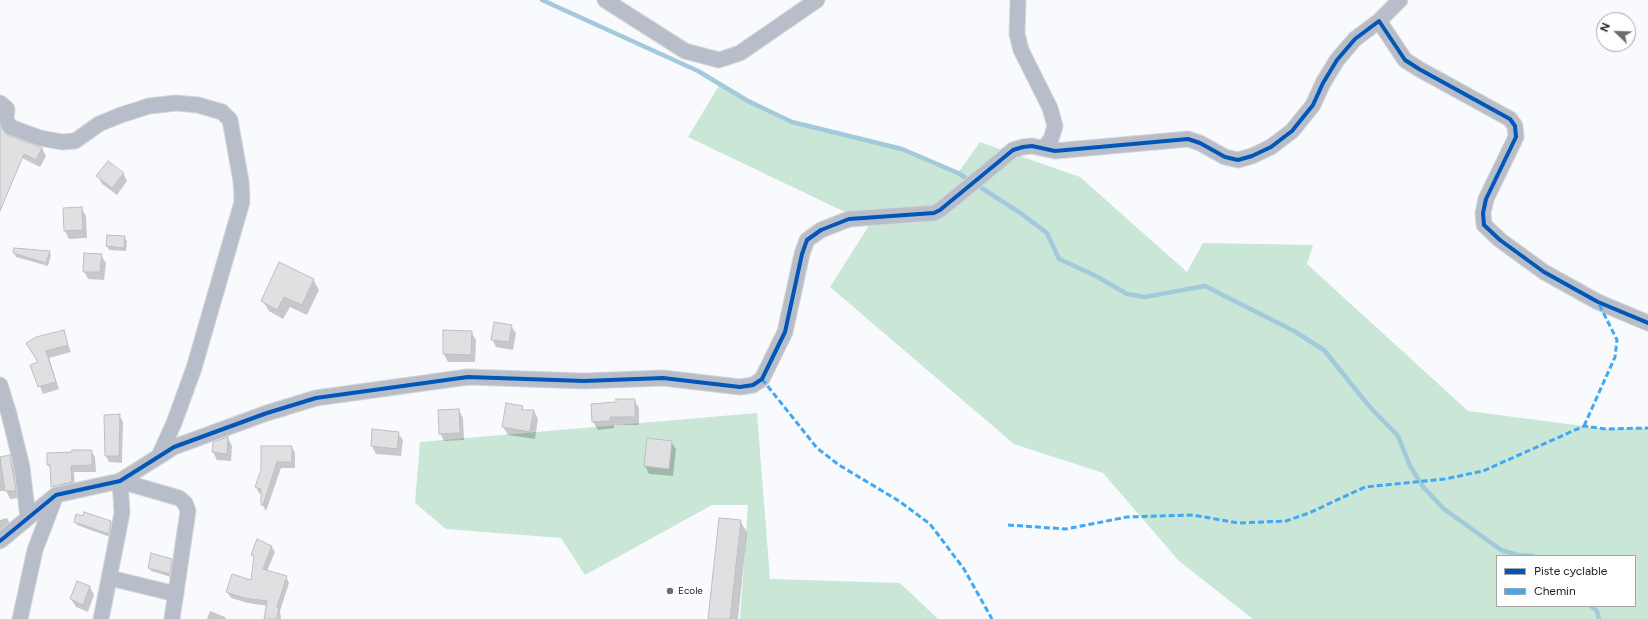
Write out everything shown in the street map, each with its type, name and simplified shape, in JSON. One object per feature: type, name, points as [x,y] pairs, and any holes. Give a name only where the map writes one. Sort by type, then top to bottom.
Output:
[{"type":"street","points":[[605,0],[685,51],[719,60],[740,53],[817,0]]},
{"type":"street","points":[[1018,0],[1017,34],[1021,50],[1050,108],[1055,126],[1051,140],[1044,148]]},
{"type":"street","points":[[0,541],[56,495],[120,481],[174,447],[267,413],[316,398],[468,377],[584,381],[663,378],[740,387],[753,386],[762,379],[785,332],[802,254],[807,240],[821,230],[849,219],[934,213],[940,210],[1013,150],[1023,147],[1044,148],[1055,151],[1188,139],[1200,143],[1225,157],[1238,160],[1252,156],[1271,148],[1292,131],[1313,105],[1336,60],[1355,39],[1379,21],[1400,0]]},
{"type":"street","points":[[1379,21],[1405,60],[1419,70],[1510,119],[1515,126],[1516,137],[1486,199],[1483,213],[1484,225],[1500,240],[1544,272],[1598,302],[1648,323]]},
{"type":"street","points":[[0,102],[7,109],[6,119],[10,127],[40,138],[62,142],[75,141],[99,124],[149,106],[176,103],[198,105],[222,112],[230,120],[241,181],[242,202],[194,368],[174,423],[159,456]]},
{"type":"street","points":[[0,385],[22,467],[28,518]]},
{"type":"street","points":[[101,619],[122,513],[120,481]]},
{"type":"street","points":[[120,481],[179,498],[185,503],[188,511],[172,619]]},
{"type":"street","points":[[20,619],[35,550],[56,495]]},
{"type":"street","points":[[110,578],[176,594]]},
{"type":"green space","points":[[720,84],[748,101],[792,122],[902,149],[958,173],[980,142],[1080,177],[1187,272],[1203,243],[1313,245],[1307,264],[1468,411],[1606,429],[1648,428],[1648,619],[1253,619],[1179,561],[1103,473],[1014,444],[830,287],[870,224],[688,137]]},
{"type":"green space","points":[[757,413],[770,579],[900,583],[938,619],[740,619],[748,505],[712,505],[585,575],[561,538],[446,529],[415,503],[420,442]]},
{"type":"building","points":[[0,127],[7,135],[42,148],[36,160],[24,154],[0,211]]},
{"type":"building","points":[[108,161],[124,173],[112,188],[96,176]]},
{"type":"building","points":[[82,207],[83,230],[64,231],[63,208]]},
{"type":"building","points":[[107,235],[125,236],[124,248],[106,246]]},
{"type":"building","points":[[14,248],[50,251],[46,263],[13,253]]},
{"type":"building","points":[[84,253],[102,254],[100,272],[83,272]]},
{"type":"building","points":[[279,262],[314,279],[302,305],[284,297],[277,310],[261,301]]},
{"type":"building","points":[[494,322],[512,325],[509,342],[491,340]]},
{"type":"building","points":[[64,330],[68,345],[46,351],[56,382],[38,387],[30,365],[38,362],[26,343],[36,337]]},
{"type":"building","points":[[443,330],[472,331],[471,355],[443,354]]},
{"type":"building","points":[[616,399],[635,399],[635,417],[610,417],[610,421],[592,422],[591,404],[616,402]]},
{"type":"building","points":[[506,403],[523,406],[522,410],[534,410],[530,432],[502,427]]},
{"type":"building","points":[[459,409],[460,433],[439,434],[438,410]]},
{"type":"building","points":[[120,414],[119,456],[105,456],[104,415]]},
{"type":"building","points":[[372,429],[399,432],[397,449],[371,446]]},
{"type":"building","points":[[228,437],[227,454],[212,452],[213,442]]},
{"type":"building","points":[[647,438],[672,441],[669,469],[644,466]]},
{"type":"building","points":[[261,446],[292,446],[292,462],[277,462],[263,505],[261,505],[261,489],[255,487],[261,470]]},
{"type":"building","points":[[72,450],[92,450],[92,465],[71,466],[72,482],[51,487],[50,465],[47,465],[47,453],[72,452]]},
{"type":"building","points":[[10,455],[16,491],[5,491],[0,457]]},
{"type":"building","points":[[84,512],[111,521],[109,534],[74,522],[76,514],[83,516]]},
{"type":"building","points":[[719,518],[741,520],[730,619],[708,619]]},
{"type":"building","points":[[257,539],[272,546],[263,569],[287,576],[277,607],[279,607],[277,619],[264,619],[267,601],[244,598],[226,592],[232,574],[251,580],[254,556],[251,555]]},
{"type":"building","points":[[151,553],[172,559],[170,574],[148,568]]},
{"type":"building","points":[[77,581],[90,586],[83,605],[70,599]]},
{"type":"waterway","points":[[542,0],[698,71],[748,101],[792,122],[902,149],[958,173],[1019,212],[1047,233],[1059,259],[1096,276],[1127,294],[1145,297],[1205,286],[1294,331],[1324,350],[1369,406],[1398,436],[1410,466],[1424,488],[1444,509],[1501,550],[1518,555]]},
{"type":"waterway","points":[[1592,607],[1597,611],[1599,619]]},
{"type":"marked path","points":[[1584,426],[1615,357],[1617,340],[1598,302]]},
{"type":"marked path","points":[[762,379],[817,448],[839,465],[899,501],[930,524],[964,569],[992,619]]},
{"type":"marked path","points":[[1008,525],[1066,529],[1127,517],[1193,515],[1238,523],[1286,521],[1309,513],[1365,487],[1445,479],[1483,471],[1584,426],[1606,429],[1648,428]]},
{"type":"cycle path","points":[[0,541],[56,495],[120,481],[174,447],[267,413],[316,398],[468,377],[584,381],[663,378],[740,387],[753,385],[762,379],[785,332],[802,254],[807,240],[821,230],[849,219],[934,213],[940,210],[1013,150],[1023,147],[1032,146],[1055,151],[1188,139],[1200,143],[1225,157],[1238,160],[1252,156],[1271,147],[1292,131],[1313,105],[1323,83],[1337,60],[1355,39],[1379,21],[1405,60],[1510,119],[1515,126],[1516,137],[1486,199],[1483,213],[1484,225],[1500,240],[1544,272],[1598,302],[1648,323]]},
{"type":"place","name":"Ecole","points":[[670,591]]}]
